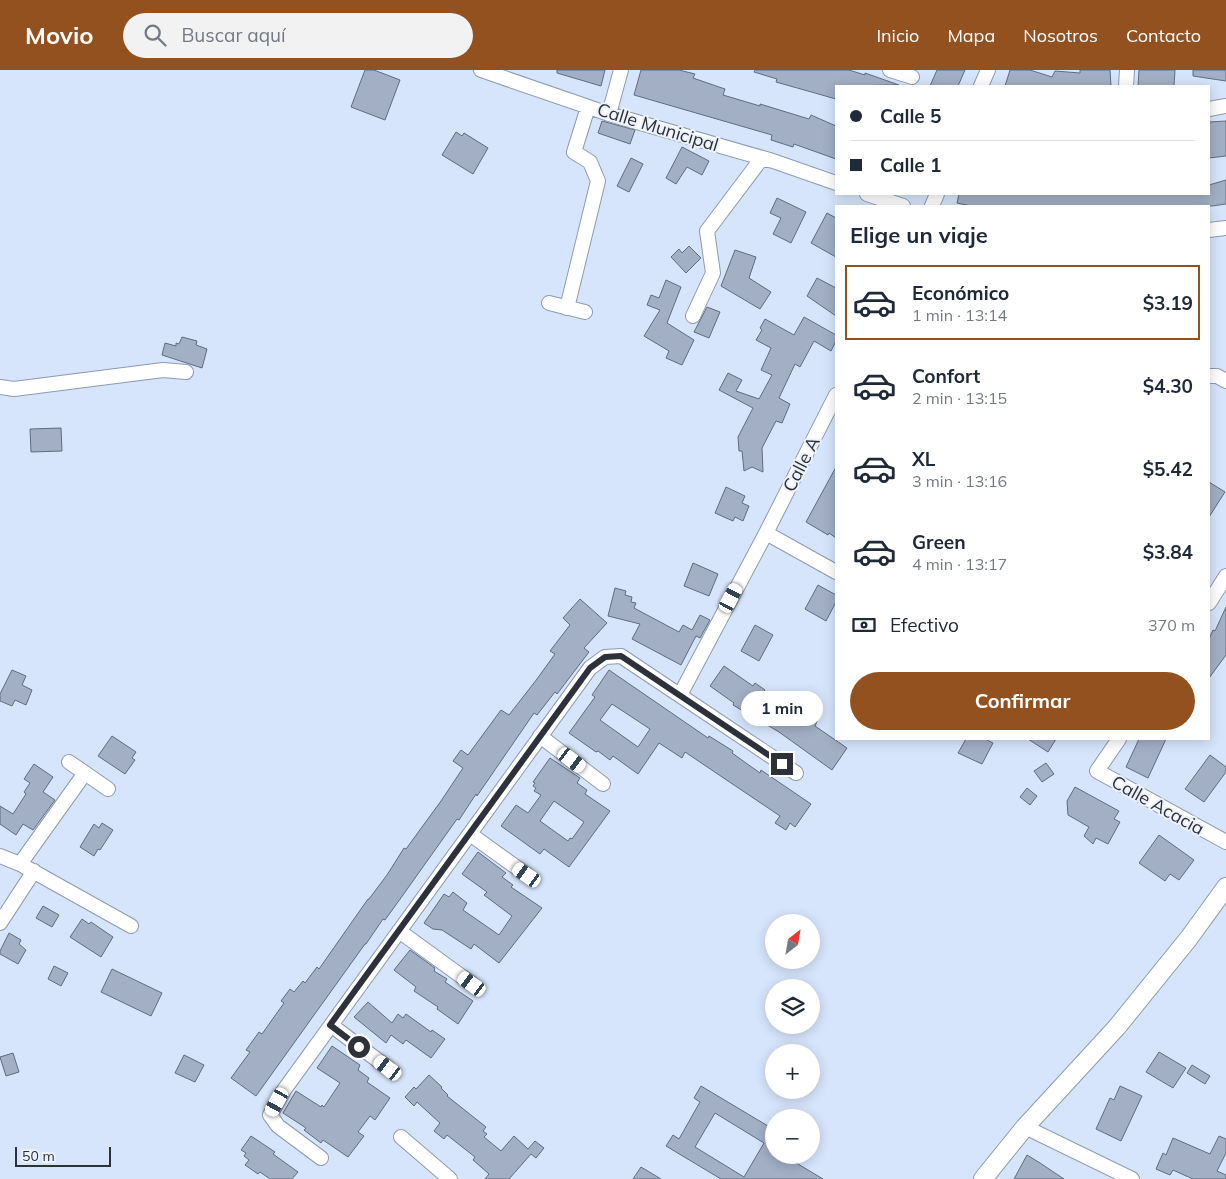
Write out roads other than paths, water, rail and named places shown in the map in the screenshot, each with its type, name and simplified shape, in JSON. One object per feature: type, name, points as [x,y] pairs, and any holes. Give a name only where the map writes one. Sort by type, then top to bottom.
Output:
[{"type":"street","name":"Calle Municipal","points":[[481,70],[609,114],[762,158],[835,183]]},
{"type":"street","points":[[609,114],[621,70]]},
{"type":"street","points":[[890,70],[912,77]]},
{"type":"street","points":[[981,85],[988,70]]},
{"type":"street","points":[[1126,85],[1127,70]]},
{"type":"street","points":[[567,308],[598,181],[590,162],[574,152],[588,106]]},
{"type":"street","points":[[1210,108],[1226,106]]},
{"type":"street","points":[[693,316],[713,273],[707,231],[762,158]]},
{"type":"street","points":[[870,195],[900,205]]},
{"type":"street","points":[[1210,230],[1226,228]]},
{"type":"street","points":[[549,303],[585,312]]},
{"type":"street","points":[[0,387],[24,388],[163,370],[186,372]]},
{"type":"street","points":[[1210,376],[1226,380]]},
{"type":"street","name":"Calle A","points":[[680,695],[766,533],[835,397]]},
{"type":"street","points":[[766,533],[835,571]]},
{"type":"street","points":[[1210,599],[1214,585],[1226,576]]},
{"type":"street","points":[[321,1158],[278,1126],[270,1115],[284,1090],[330,1025],[590,668],[605,657],[621,656],[796,774]]},
{"type":"street","points":[[540,736],[603,784]]},
{"type":"street","name":"Calle Acacia","points":[[1118,740],[1097,771],[1226,842]]},
{"type":"street","points":[[69,762],[108,789]]},
{"type":"street","points":[[20,864],[85,773]]},
{"type":"street","points":[[470,834],[527,875]]},
{"type":"street","points":[[0,856],[34,871],[131,926]]},
{"type":"street","points":[[0,923],[34,871]]},
{"type":"street","points":[[983,1179],[1025,1127],[1117,1027],[1226,887]]},
{"type":"street","points":[[399,931],[472,984]]},
{"type":"street","points":[[330,1025],[388,1068]]},
{"type":"street","points":[[1025,1127],[1132,1179]]},
{"type":"street","points":[[401,1137],[450,1179]]}]
